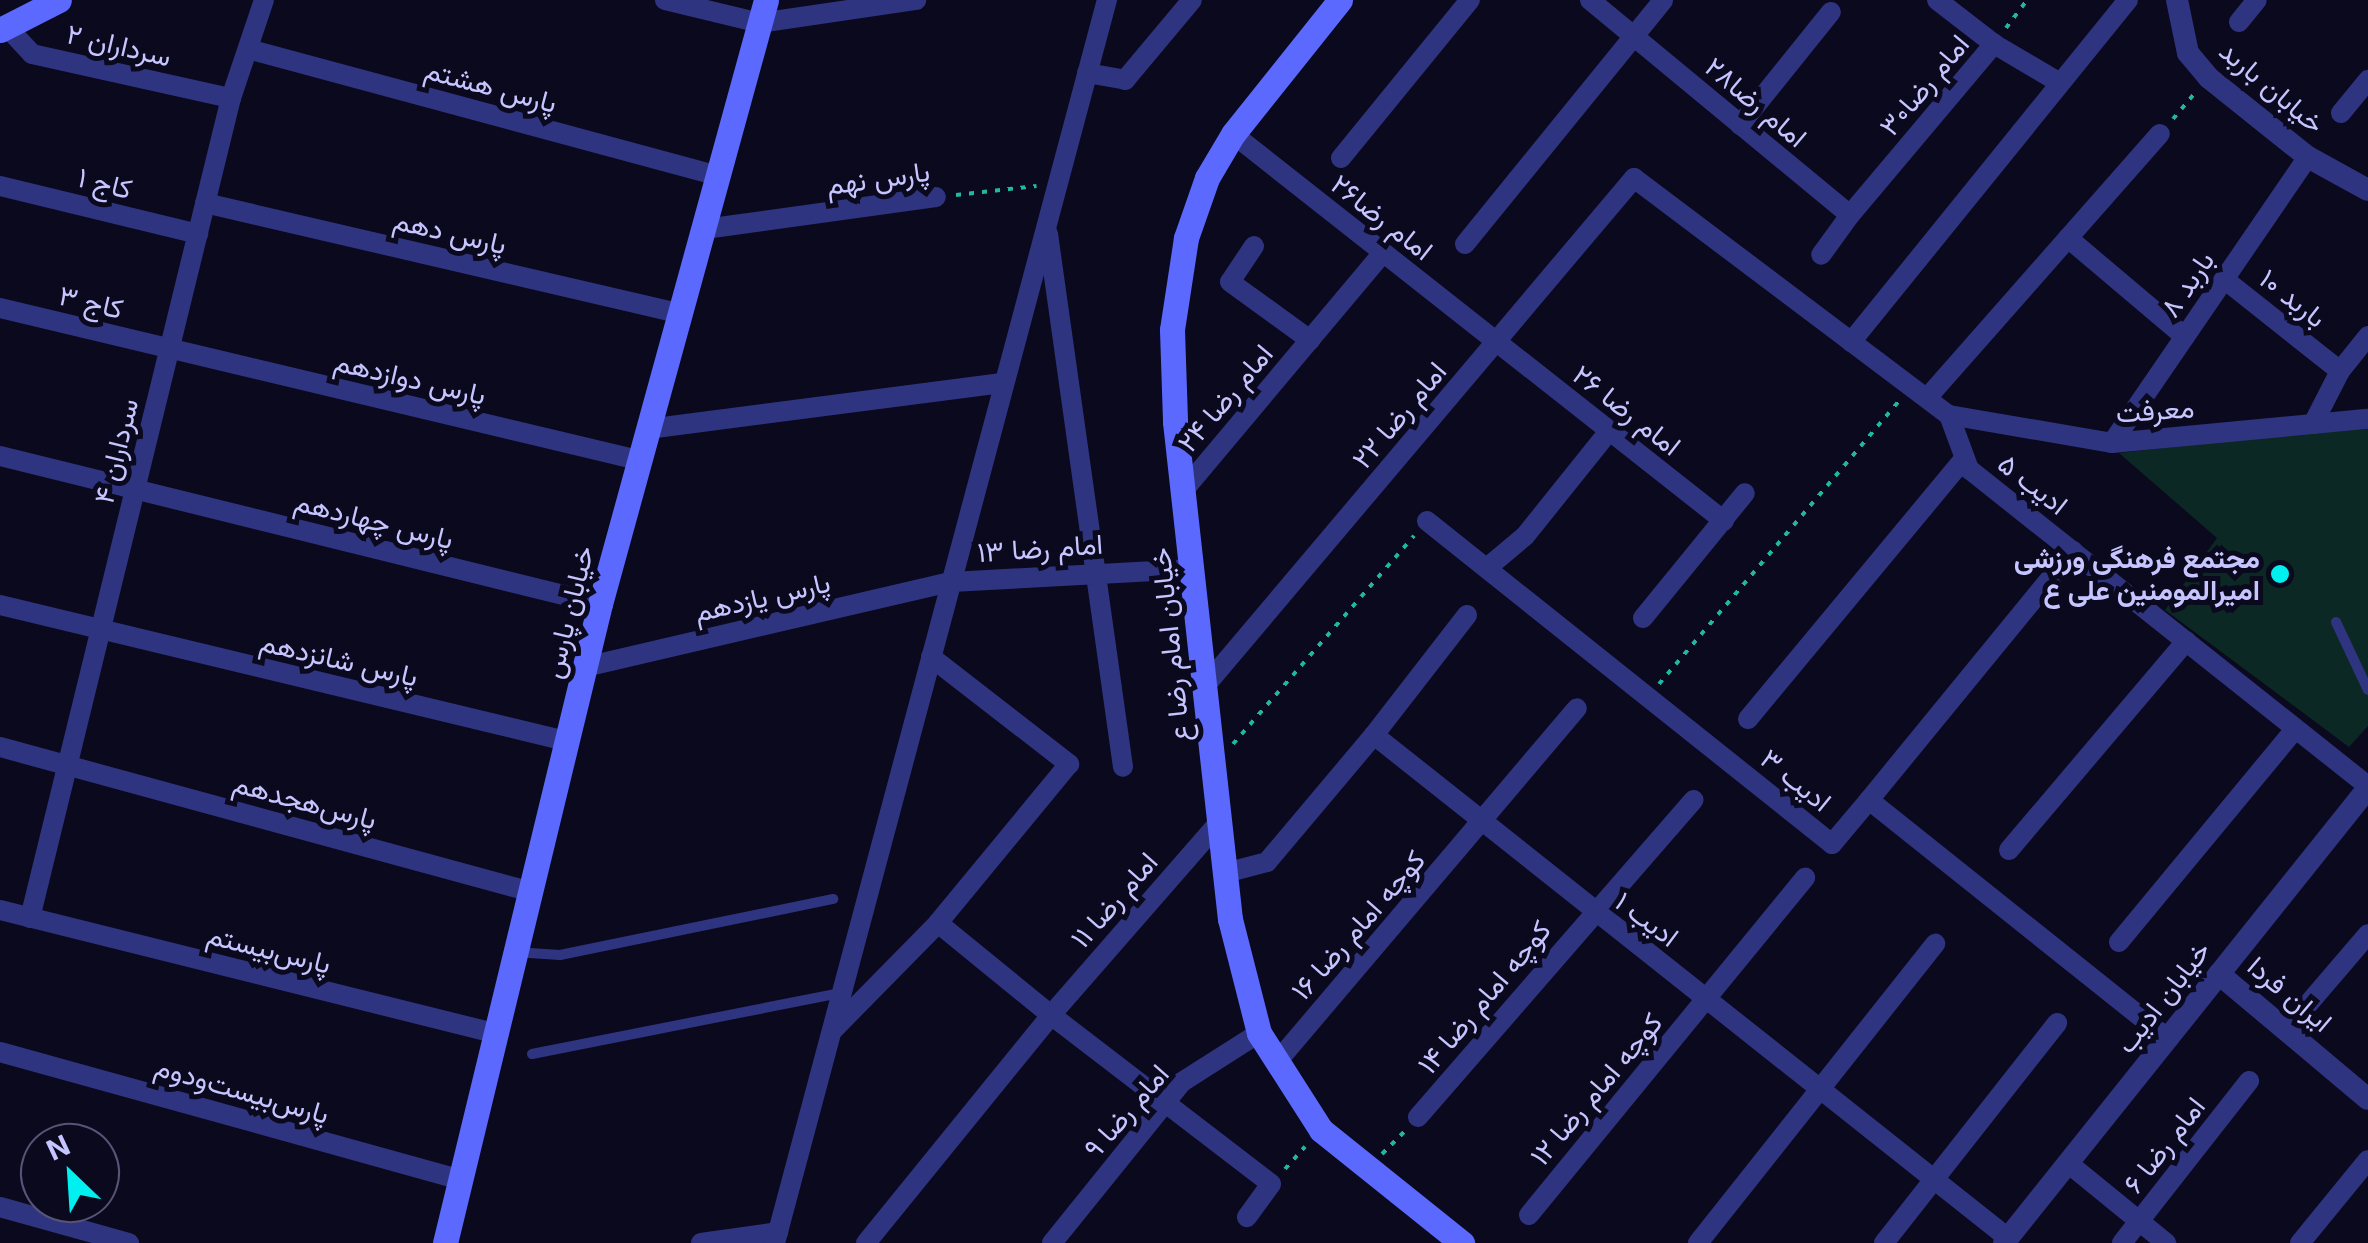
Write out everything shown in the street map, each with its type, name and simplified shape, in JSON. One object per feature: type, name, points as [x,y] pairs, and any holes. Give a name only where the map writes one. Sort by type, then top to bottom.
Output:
[{"type":"main road","points":[[4,29],[59,0]]},
{"type":"main road","name":"خیابان امام رضا ع","points":[[1340,0],[1233,134],[1207,178],[1186,238],[1172,330],[1183,492],[1225,873],[1260,1034],[1320,1130],[1462,1243]]},
{"type":"main road","name":"خیابان پارس","points":[[445,1243],[600,604],[763,12]]},
{"type":"street","name":"سرداران ۴","points":[[30,918],[231,98],[264,0]]},
{"type":"street","points":[[665,0],[763,12],[916,0]]},
{"type":"street","points":[[701,1243],[777,1237],[1106,0]]},
{"type":"street","points":[[1087,73],[1125,80],[1192,0]]},
{"type":"street","points":[[1341,158],[1470,0]]},
{"type":"street","name":"امام رضا۲۸","points":[[1590,0],[1850,215]]},
{"type":"street","points":[[1464,244],[1664,0]]},
{"type":"street","name":"امام رضا۳۰","points":[[1850,215],[1994,44],[1937,0]]},
{"type":"street","points":[[1851,342],[2128,0]]},
{"type":"street","name":"خیابان باربد","points":[[2177,0],[2188,53],[2210,78],[2308,157],[2368,190]]},
{"type":"street","points":[[2239,22],[2257,0]]},
{"type":"street","points":[[1740,125],[1831,12]]},
{"type":"street","name":"سرداران ۲","points":[[4,29],[32,54],[231,98]]},
{"type":"street","points":[[1994,44],[2060,83]]},
{"type":"street","name":"پارس‌‌ هشتم","points":[[248,49],[719,176]]},
{"type":"street","points":[[2341,113],[2368,80]]},
{"type":"street","name":"امام رضا۲۶","points":[[1233,134],[1496,343]]},
{"type":"street","points":[[1927,398],[2160,134]]},
{"type":"street","name":"باربد ۸","points":[[2112,443],[2308,157]]},
{"type":"street","name":"ادیب ۵","points":[[1634,178],[1948,415],[1969,469],[2296,728],[2364,799]]},
{"type":"street","name":"امام رضا ۲۲","points":[[1205,686],[1634,178]]},
{"type":"street","name":"کاج ۱","points":[[0,186],[198,234]]},
{"type":"street","name":"پارس‌‌ نهم","points":[[705,229],[936,197]]},
{"type":"street","name":"پارس‌‌ دهم","points":[[205,203],[682,314]]},
{"type":"street","points":[[1821,256],[1850,215]]},
{"type":"street","points":[[1047,224],[1122,766]]},
{"type":"street","points":[[2068,238],[2184,337]]},
{"type":"street","name":"امام رضا ۲۴","points":[[1254,246],[1230,282],[1310,340]]},
{"type":"street","name":"امام رضا ۲۴","points":[[1183,492],[1383,253]]},
{"type":"street","name":"باربد ۱۰","points":[[2224,279],[2340,370]]},
{"type":"street","name":"کاج ۳","points":[[0,308],[170,349]]},
{"type":"street","points":[[2313,424],[2340,370],[2368,336]]},
{"type":"street","name":"امام رضا ۲۶","points":[[1496,343],[1724,521]]},
{"type":"street","name":"پارس‌‌ دوازدهم","points":[[170,349],[638,460]]},
{"type":"street","points":[[648,429],[1004,383]]},
{"type":"street","name":"معرفت","points":[[1948,415],[2112,443],[2368,418]]},
{"type":"street","points":[[1488,567],[1526,536],[1609,431]]},
{"type":"street","name":"پارس‌‌ چهاردهم","points":[[0,456],[600,604]]},
{"type":"street","points":[[1748,719],[1965,458]]},
{"type":"street","points":[[1643,618],[1746,492]]},
{"type":"street","name":"ادیب ۳","points":[[1428,521],[1832,844],[1869,800],[2168,1039]]},
{"type":"street","points":[[1869,800],[2073,551]]},
{"type":"street","name":"امام رضا ۱۳","points":[[951,582],[1192,569]]},
{"type":"street","name":"پارس‌‌ یازدهم","points":[[584,666],[951,582]]},
{"type":"street","name":"پارس‌‌ شانزدهم","points":[[0,604],[566,740]]},
{"type":"street","points":[[1225,873],[1267,862],[1374,735],[1466,615]]},
{"type":"street","points":[[2008,850],[2186,641]]},
{"type":"street","points":[[832,1031],[938,924],[1069,764],[931,657]]},
{"type":"street","name":"کوچه امام رضا ۱۶","points":[[1276,1063],[1576,708]]},
{"type":"street","points":[[2118,942],[2296,728]]},
{"type":"street","name":"ادیب ۱","points":[[1374,735],[1592,912],[1822,1088],[2006,1240]]},
{"type":"street","name":"پارس‌‌هجدهم","points":[[0,747],[528,890]]},
{"type":"street","name":"خیابان ادیب","points":[[2006,1240],[2364,799]]},
{"type":"street","name":"کوچه امام رضا ۱۴","points":[[1418,1117],[1592,912],[1694,800]]},
{"type":"street","name":"امام رضا ۱۱","points":[[866,1243],[1051,1015],[1220,820]]},
{"type":"street","name":"کوچه امام رضا ۱۲","points":[[1529,1215],[1805,878]]},
{"type":"street","name":"پارس‌بیستم","points":[[0,910],[494,1034]]},
{"type":"street","points":[[938,924],[1271,1184],[1247,1217]]},
{"type":"street","points":[[2286,1030],[2368,934]]},
{"type":"street","points":[[1698,1243],[1935,944]]},
{"type":"street","name":"ایران فردا","points":[[2219,974],[2368,1099]]},
{"type":"street","points":[[1884,1243],[2057,1022]]},
{"type":"street","name":"امام رضا ۹","points":[[1052,1243],[1182,1082],[1260,1034]]},
{"type":"street","name":"پارس‌بیست‌و‌دوم","points":[[4,1053],[461,1180]]},
{"type":"street","name":"امام رضا ۶","points":[[2122,1243],[2249,1081]]},
{"type":"street","points":[[2300,1243],[2368,1160]]},
{"type":"street","points":[[2068,1163],[2166,1243]]},
{"type":"street","points":[[0,1207],[129,1243]]},
{"type":"lane","points":[[2336,622],[2368,690]]},
{"type":"lane","points":[[514,952],[560,955],[833,899]]},
{"type":"lane","points":[[532,1054],[842,992]]},
{"type":"path","points":[[1994,44],[2027,0]]},
{"type":"path","points":[[2160,134],[2210,78]]},
{"type":"path","name":"پارس‌‌ نهم","points":[[936,197],[1058,183]]},
{"type":"path","points":[[1648,697],[1850,452],[1902,398],[1927,398]]},
{"type":"path","points":[[1214,766],[1428,521]]},
{"type":"path","points":[[1368,1168],[1418,1117]]},
{"type":"path","points":[[1271,1184],[1320,1130]]},
{"type":"green space","name":"مجتمع فرهنگی ورزشی امیرالمومنین علی ‌ع","points":[[2368,426],[2368,726],[2349,747],[2165,610],[2217,538],[2119,453]]},
{"type":"place","name":"مجتمع فرهنگی ورزشی امیرالمومنین علی ‌ع","points":[[2280,574]]}]
